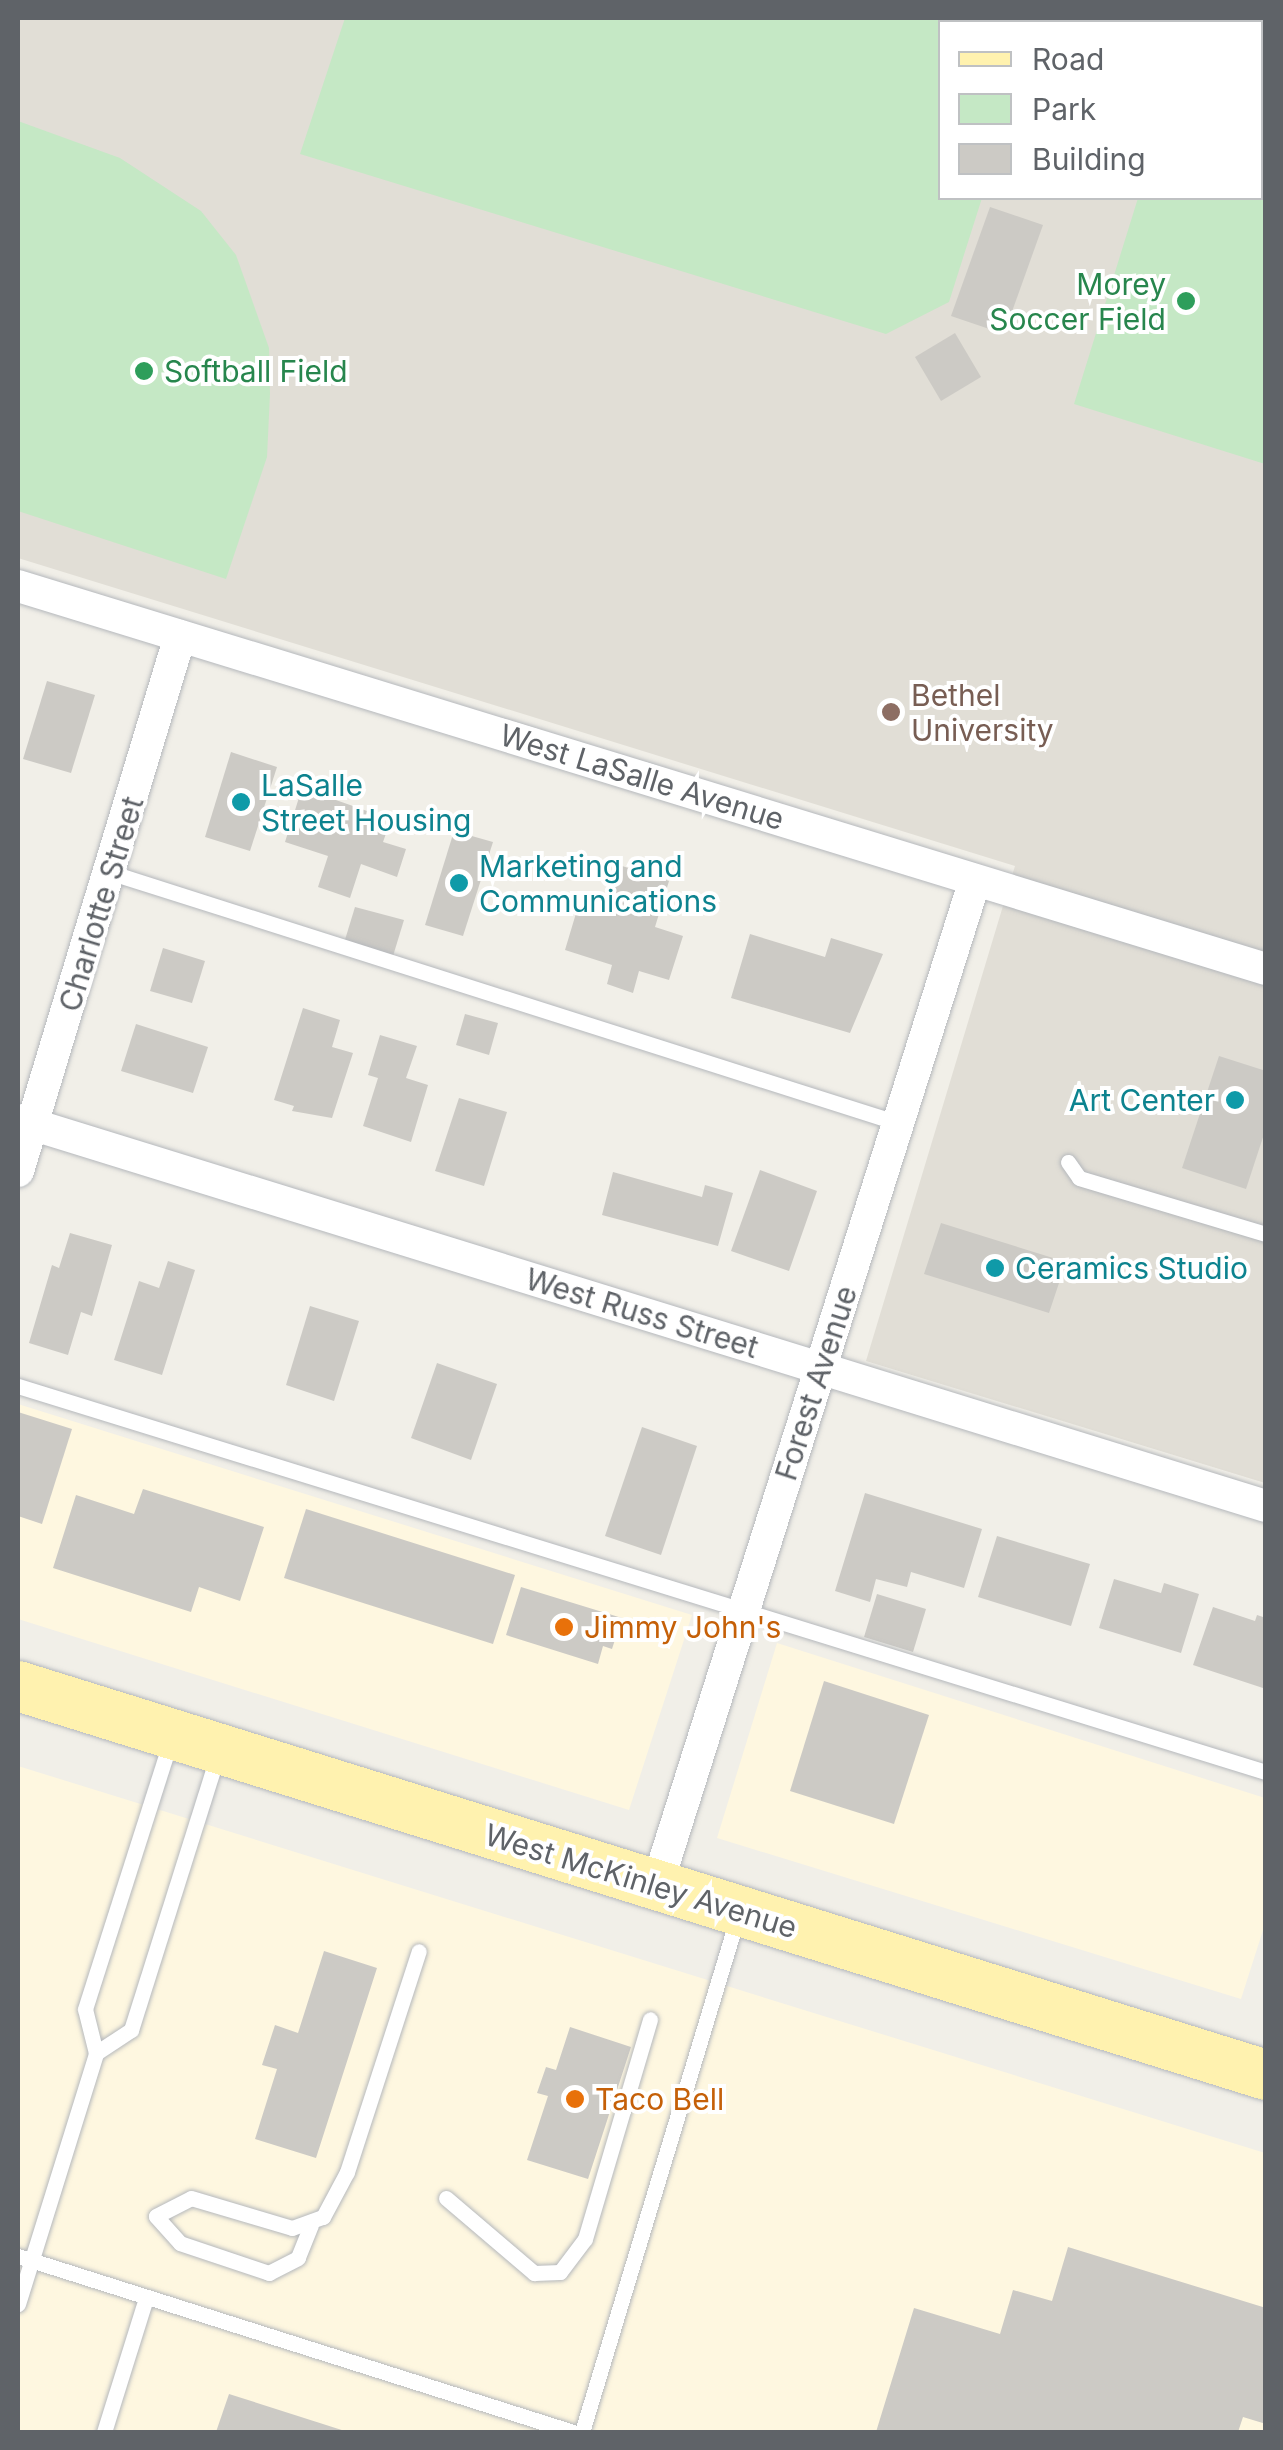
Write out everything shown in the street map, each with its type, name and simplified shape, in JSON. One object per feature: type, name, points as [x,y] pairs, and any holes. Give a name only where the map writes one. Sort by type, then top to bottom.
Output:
[{"type":"main road","name":"West McKinley Avenue","points":[[18,1686],[1266,2075]]},
{"type":"street","name":"West LaSalle Avenue","points":[[18,586],[1266,969]]},
{"type":"street","name":"Charlotte Street","points":[[18,1172],[25,1123],[112,872],[180,636]]},
{"type":"street","name":"Forest Avenue","points":[[656,1886],[975,880]]},
{"type":"street","name":"West Russ Street","points":[[25,1123],[1266,1506]]},
{"type":"lane","points":[[112,872],[898,1123]]},
{"type":"lane","points":[[1068,1162],[1079,1178],[1266,1234]]},
{"type":"lane","points":[[18,1386],[1266,1772]]},
{"type":"lane","points":[[18,2304],[24,2259],[96,2053],[85,2009],[173,1735]]},
{"type":"lane","points":[[96,2053],[131,2030],[220,1750]]},
{"type":"lane","points":[[582,2432],[739,1912]]},
{"type":"lane","points":[[311,2225],[298,2258],[269,2273],[180,2244],[156,2216],[191,2198],[292,2228],[311,2225],[323,2217],[347,2172],[419,1951]]},
{"type":"lane","points":[[446,2198],[534,2272],[560,2272],[574,2260],[650,2019]]},
{"type":"lane","points":[[24,2259],[574,2432]]},
{"type":"lane","points":[[104,2432],[146,2298]]},
{"type":"shaded area","name":"Bethel University","points":[[18,18],[1265,18],[1265,1483],[866,1361],[1015,866],[18,558]]},
{"type":"shaded area","points":[[18,1404],[692,1615],[629,1810],[18,1619]]},
{"type":"shaded area","points":[[777,1643],[1265,1798],[1265,1924],[1241,1999],[717,1838]]},
{"type":"shaded area","points":[[18,1766],[1265,2153],[1265,2432],[18,2432]]},
{"type":"green space","points":[[345,18],[1038,18],[938,20],[938,200],[981,200],[949,302],[886,334],[300,154]]},
{"type":"green space","name":"Morey Soccer Field","points":[[1265,18],[1265,464],[1074,404],[1137,200],[1263,200],[1263,20],[1194,20]]},
{"type":"green space","name":"Softball Field","points":[[18,121],[120,158],[201,211],[236,255],[269,348],[270,394],[267,457],[226,579],[18,511]]},
{"type":"building","points":[[990,207],[1043,225],[1004,334],[951,316]]},
{"type":"building","points":[[955,333],[981,377],[941,401],[915,357]]},
{"type":"building","points":[[47,681],[95,695],[71,773],[23,759]]},
{"type":"building","name":"LaSalle Street Housing","points":[[231,752],[277,767],[250,851],[205,837]]},
{"type":"building","points":[[302,788],[367,811],[364,821],[388,828],[383,842],[406,849],[397,877],[361,864],[350,898],[318,887],[328,856],[285,842]]},
{"type":"building","name":"Marketing and Communications","points":[[454,831],[493,842],[463,936],[425,925]]},
{"type":"building","points":[[619,865],[669,881],[655,927],[683,936],[669,980],[639,971],[633,993],[607,984],[612,965],[565,950],[580,900],[606,909]]},
{"type":"building","points":[[355,907],[404,920],[393,956],[344,943]]},
{"type":"building","points":[[750,934],[825,957],[831,938],[883,954],[850,1033],[731,998]]},
{"type":"building","points":[[163,948],[205,961],[192,1003],[150,991]]},
{"type":"building","points":[[303,1008],[340,1020],[332,1047],[353,1053],[332,1118],[292,1111],[294,1106],[274,1100]]},
{"type":"building","points":[[465,1014],[498,1023],[489,1055],[456,1045]]},
{"type":"building","points":[[136,1024],[208,1047],[193,1093],[121,1071]]},
{"type":"building","points":[[380,1035],[417,1046],[406,1078],[428,1085],[411,1142],[363,1126],[378,1078],[368,1075]]},
{"type":"building","name":"Art Center","points":[[1219,1056],[1266,1071],[1266,1128],[1246,1189],[1182,1168]]},
{"type":"building","points":[[459,1098],[507,1112],[484,1186],[435,1171]]},
{"type":"building","points":[[760,1170],[817,1191],[789,1271],[731,1251]]},
{"type":"building","points":[[613,1172],[702,1197],[705,1185],[733,1193],[718,1246],[602,1215]]},
{"type":"building","name":"Ceramics Studio","points":[[941,1223],[1066,1262],[1049,1313],[924,1274]]},
{"type":"building","points":[[70,1233],[112,1245],[92,1316],[81,1312],[68,1355],[29,1343],[52,1265],[59,1268]]},
{"type":"building","points":[[168,1261],[195,1270],[162,1375],[114,1360],[139,1281],[159,1288]]},
{"type":"building","points":[[310,1306],[359,1321],[334,1401],[286,1385]]},
{"type":"building","points":[[437,1363],[497,1384],[471,1460],[411,1438]]},
{"type":"building","points":[[18,1412],[72,1429],[42,1524],[18,1516]]},
{"type":"building","points":[[642,1427],[697,1446],[661,1555],[605,1536]]},
{"type":"building","points":[[143,1489],[264,1527],[240,1601],[199,1587],[191,1612],[53,1568],[76,1495],[134,1514]]},
{"type":"building","points":[[865,1493],[982,1529],[964,1588],[911,1572],[907,1587],[876,1579],[870,1602],[835,1591]]},
{"type":"building","points":[[306,1509],[515,1575],[493,1644],[284,1578]]},
{"type":"building","points":[[997,1536],[1090,1564],[1071,1626],[978,1597]]},
{"type":"building","points":[[1114,1579],[1161,1593],[1164,1583],[1199,1594],[1181,1653],[1099,1628]]},
{"type":"building","name":"Jimmy John's","points":[[521,1587],[622,1618],[612,1649],[603,1646],[598,1664],[506,1635]]},
{"type":"building","points":[[877,1594],[926,1609],[913,1652],[864,1637]]},
{"type":"building","points":[[1213,1607],[1255,1621],[1257,1615],[1266,1618],[1266,1689],[1193,1665]]},
{"type":"building","points":[[824,1681],[929,1715],[894,1824],[790,1791]]},
{"type":"building","points":[[324,1951],[377,1968],[316,2158],[255,2139],[277,2069],[262,2065],[275,2025],[298,2033]]},
{"type":"building","points":[[570,2027],[631,2047],[588,2179],[527,2160],[548,2096],[537,2093],[546,2067],[556,2070]]},
{"type":"building","points":[[1068,2247],[1266,2308],[1266,2424],[1243,2417],[1238,2432],[876,2432],[914,2308],[1000,2334],[1013,2290],[1052,2301]]},
{"type":"building","points":[[229,2394],[348,2432],[216,2432]]},
{"type":"place","name":"Morey Soccer Field","points":[[1186,301]]},
{"type":"place","name":"Softball Field","points":[[144,371]]},
{"type":"place","name":"Bethel University","points":[[891,712]]},
{"type":"place","name":"LaSalle Street Housing","points":[[241,802]]},
{"type":"place","name":"Marketing and Communications","points":[[459,883]]},
{"type":"place","name":"Art Center","points":[[1235,1100]]},
{"type":"place","name":"Ceramics Studio","points":[[995,1268]]},
{"type":"place","name":"Jimmy John's","points":[[564,1627]]},
{"type":"place","name":"Taco Bell","points":[[575,2099]]}]
